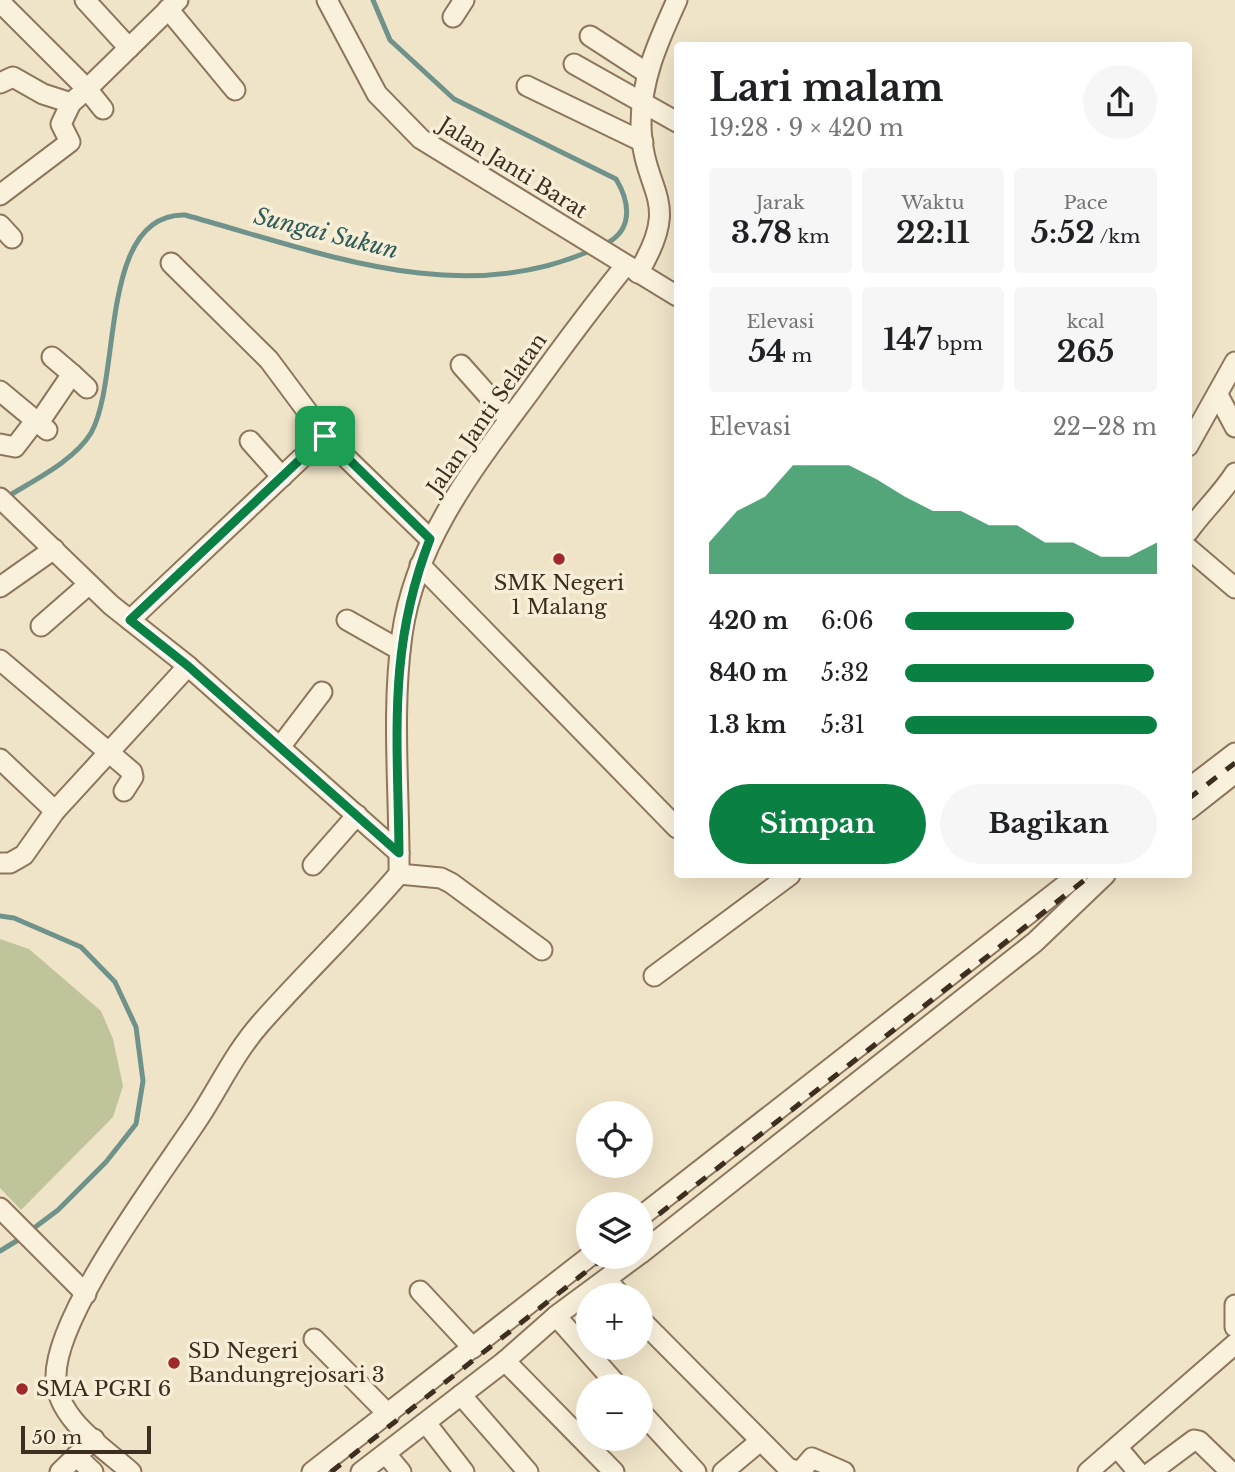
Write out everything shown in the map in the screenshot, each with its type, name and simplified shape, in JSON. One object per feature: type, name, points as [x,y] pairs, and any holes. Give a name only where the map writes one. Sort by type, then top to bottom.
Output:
[{"type":"street","points":[[85,0],[129,48]]},
{"type":"street","name":"Jalan Janti Barat","points":[[327,0],[367,78],[402,122],[451,160],[674,294]]},
{"type":"street","points":[[453,17],[464,0]]},
{"type":"street","name":"Jalan Janti Selatan","points":[[398,874],[396,703],[400,650],[407,611],[420,565],[430,539],[509,419],[627,266],[660,231],[662,211],[643,142],[644,104],[647,73],[657,42],[677,0]]},
{"type":"street","points":[[0,2],[87,89],[103,109]]},
{"type":"street","points":[[0,195],[70,142],[61,124],[71,103],[173,3],[235,90]]},
{"type":"street","points":[[590,36],[647,73]]},
{"type":"street","points":[[573,64],[674,120]]},
{"type":"street","points":[[0,83],[13,77],[43,94],[71,103]]},
{"type":"street","points":[[527,86],[643,142]]},
{"type":"street","points":[[171,262],[269,360],[325,436],[430,539]]},
{"type":"street","points":[[52,357],[87,388]]},
{"type":"street","points":[[1192,439],[1235,362]]},
{"type":"street","points":[[461,365],[509,419]]},
{"type":"street","points":[[0,444],[15,447],[40,425],[72,374]]},
{"type":"street","points":[[0,391],[40,425]]},
{"type":"street","points":[[1218,395],[1235,427]]},
{"type":"street","points":[[130,620],[325,436]]},
{"type":"street","points":[[250,441],[282,477]]},
{"type":"street","points":[[1192,526],[1205,508],[1219,498],[1235,473]]},
{"type":"street","points":[[0,498],[88,585],[188,666],[399,853]]},
{"type":"street","points":[[0,587],[54,549]]},
{"type":"street","points":[[1192,551],[1235,588]]},
{"type":"street","points":[[420,565],[674,825]]},
{"type":"street","points":[[41,626],[88,585]]},
{"type":"street","points":[[347,620],[400,650]]},
{"type":"street","points":[[0,660],[133,774],[124,791]]},
{"type":"street","points":[[0,863],[10,863],[24,855],[55,811],[188,666]]},
{"type":"street","points":[[280,747],[322,692]]},
{"type":"street","points":[[1192,786],[1235,753]]},
{"type":"street","points":[[0,759],[55,811]]},
{"type":"street","points":[[1192,807],[1235,773]]},
{"type":"street","points":[[313,865],[357,815]]},
{"type":"street","points":[[117,1468],[94,1438],[68,1413],[55,1382],[57,1357],[65,1332],[86,1294],[246,1042],[398,874],[442,878],[542,950]]},
{"type":"street","points":[[654,976],[786,878]]},
{"type":"street","points":[[653,1207],[1074,878]]},
{"type":"street","points":[[653,1244],[1035,942],[1102,878]]},
{"type":"street","points":[[0,1208],[42,1253],[86,1294]]},
{"type":"street","points":[[312,1472],[389,1415],[576,1267]]},
{"type":"street","points":[[617,1283],[628,1269]]},
{"type":"street","points":[[420,1291],[473,1348]]},
{"type":"street","points":[[1235,1305],[1235,1327]]},
{"type":"street","points":[[361,1472],[505,1361],[556,1317],[576,1307]]},
{"type":"street","points":[[556,1317],[607,1374]]},
{"type":"street","points":[[653,1332],[759,1442],[788,1468],[800,1472],[812,1458],[844,1472]]},
{"type":"street","points":[[314,1339],[389,1415]]},
{"type":"street","points":[[1088,1472],[1235,1344]]},
{"type":"street","points":[[505,1361],[614,1472]]},
{"type":"street","points":[[461,1395],[528,1472]]},
{"type":"street","points":[[426,1423],[464,1472]]},
{"type":"street","points":[[653,1424],[696,1472]]},
{"type":"street","points":[[60,1472],[94,1438]]},
{"type":"street","points":[[1151,1472],[1194,1440],[1199,1441],[1231,1472]]},
{"type":"street","points":[[723,1472],[759,1442]]},
{"type":"street","points":[[1117,1447],[1138,1472]]},
{"type":"street","points":[[386,1454],[401,1472]]},
{"type":"street","points":[[76,1456],[93,1472]]},
{"type":"green space","points":[[0,939],[29,949],[101,1011],[113,1039],[123,1086],[113,1117],[21,1210],[0,1188]]},
{"type":"waterway","name":"Sungai Sukun","points":[[373,0],[390,40],[454,99],[616,179],[625,198],[626,216],[620,233],[603,245]]},
{"type":"waterway","name":"Sungai Sukun","points":[[7,497],[64,461],[91,433],[107,375],[117,303],[125,269],[138,240],[157,222],[185,215],[337,258],[389,269],[441,275],[492,275],[543,267],[594,249]]},
{"type":"waterway","name":"Sungai Sukun","points":[[0,916],[14,918],[81,947],[115,982],[136,1027],[143,1081],[136,1124],[106,1162],[58,1210],[30,1231]]},
{"type":"waterway","name":"Sungai Sukun","points":[[0,1251],[23,1237]]},
{"type":"railway","points":[[1192,796],[1235,763]]},
{"type":"railway","points":[[653,1219],[1087,878]]},
{"type":"railway","points":[[331,1472],[589,1269]]},
{"type":"place","name":"SMK Negeri 1 Malang","points":[[559,559]]},
{"type":"place","name":"SD Negeri Bandungrejosari 3","points":[[174,1363]]},
{"type":"place","name":"SMA PGRI 6","points":[[22,1389]]},
{"type":"route","points":[[325,436],[430,539],[412,587],[397,669],[399,853],[188,666],[130,620],[325,436]]}]
